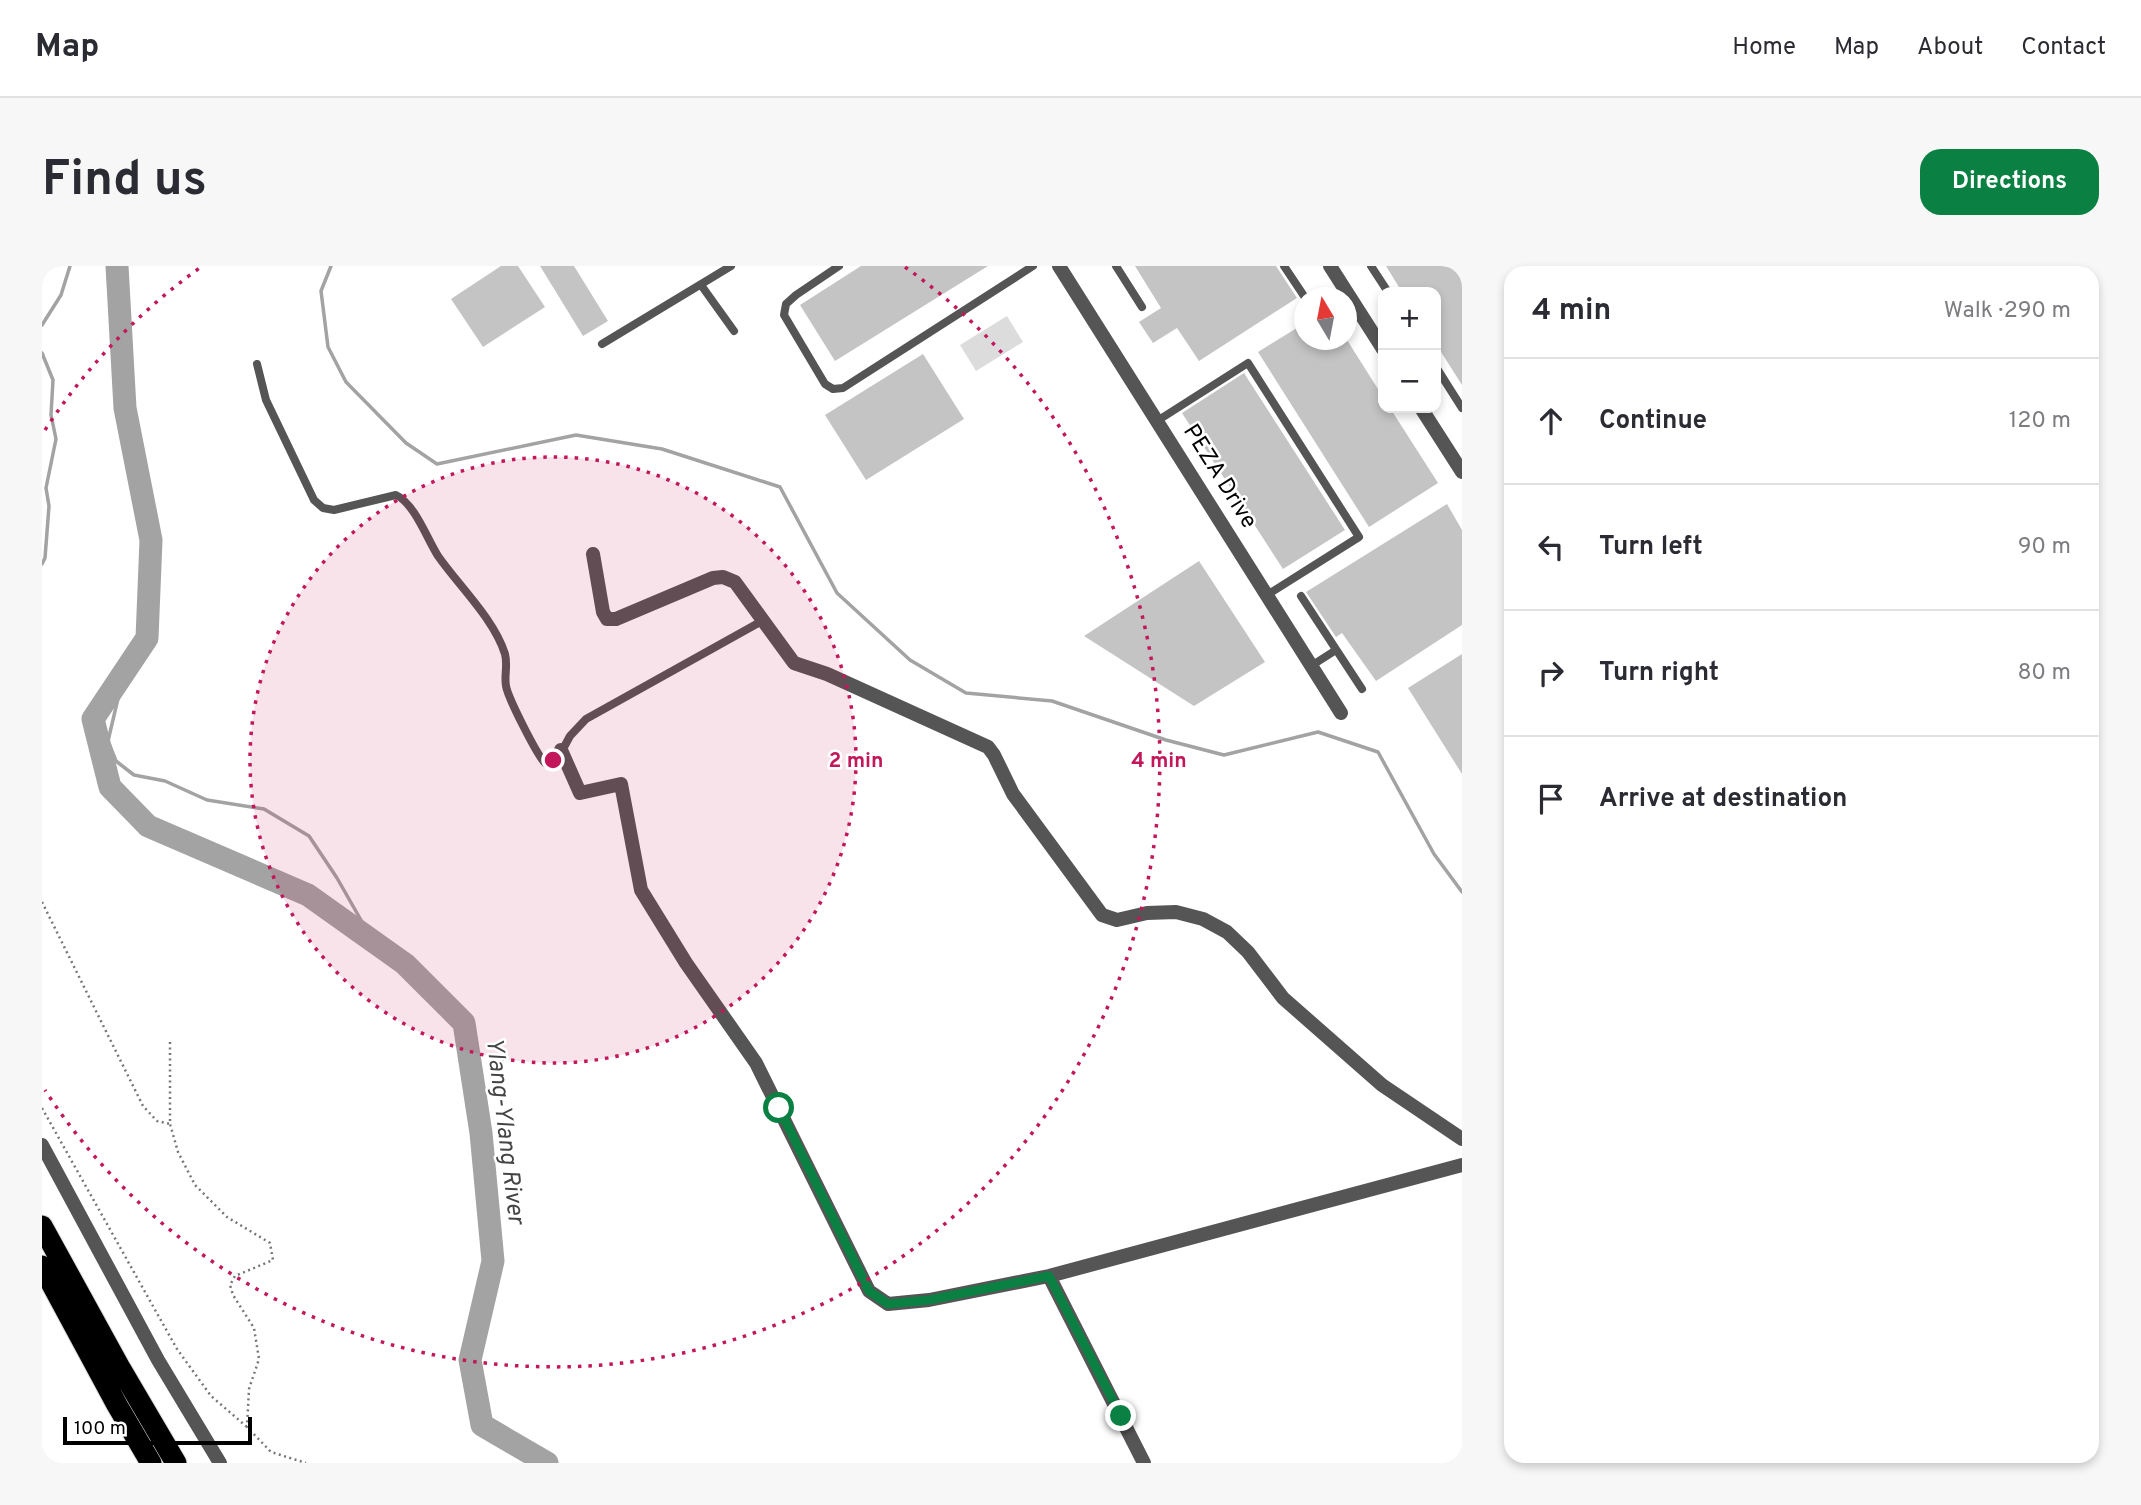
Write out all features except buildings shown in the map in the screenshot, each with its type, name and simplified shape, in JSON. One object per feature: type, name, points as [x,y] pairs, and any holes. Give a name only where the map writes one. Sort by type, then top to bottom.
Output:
[{"type":"highway","points":[[42,1226],[176,1463]]},
{"type":"highway","points":[[42,1266],[151,1463]]},
{"type":"street","name":"PEZA Drive","points":[[1059,266],[1341,713]]},
{"type":"street","points":[[1330,266],[1378,341]]},
{"type":"street","points":[[1424,413],[1462,471]]},
{"type":"street","points":[[593,554],[603,612],[607,619],[616,619],[713,578],[723,577],[734,582],[794,663],[827,674],[988,747],[995,755],[1013,794],[1102,915],[1117,920],[1147,913],[1176,912],[1203,919],[1227,932],[1248,953],[1283,998],[1382,1085],[1462,1139]]},
{"type":"street","points":[[561,750],[580,793],[621,784],[641,890],[686,963],[756,1063],[869,1291],[888,1304],[929,1300],[1049,1276],[1462,1165]]},
{"type":"street","points":[[42,1145],[158,1360],[220,1463]]},
{"type":"street","points":[[1049,1276],[1144,1463]]},
{"type":"lane","points":[[602,344],[731,266]]},
{"type":"lane","points":[[839,266],[786,304],[784,315],[825,384],[832,389],[843,387],[1030,267]]},
{"type":"lane","points":[[1116,266],[1142,307]]},
{"type":"lane","points":[[1284,266],[1298,287]]},
{"type":"lane","points":[[1371,266],[1385,287]]},
{"type":"lane","points":[[701,285],[734,331]]},
{"type":"lane","points":[[1157,421],[1248,363],[1359,537],[1267,595]]},
{"type":"lane","points":[[257,364],[265,400],[314,500],[323,508],[334,510],[396,495],[402,498],[418,520],[439,556],[476,604],[502,646],[506,657],[506,687],[545,763],[554,762],[570,736],[586,719],[762,621]]},
{"type":"lane","points":[[1441,375],[1462,408]]},
{"type":"lane","points":[[1301,596],[1362,689]]},
{"type":"lane","points":[[1311,666],[1336,650]]},
{"type":"path","points":[[42,902],[143,1106],[157,1121],[170,1124]]},
{"type":"path","points":[[170,1042],[170,1124],[178,1152],[195,1185],[227,1217],[270,1243],[273,1251],[274,1260],[235,1276],[230,1285],[233,1295],[254,1328],[259,1359],[249,1389],[247,1427]]},
{"type":"path","points":[[42,1108],[177,1349],[211,1396],[271,1452],[306,1463]]},
{"type":"shaded area","points":[[1007,316],[1023,342],[976,371],[960,345]]},
{"type":"waterway","points":[[42,325],[61,295],[70,266]]},
{"type":"waterway","name":"Ylang-Ylang River","points":[[117,266],[125,408],[151,540],[147,638],[93,719],[110,787],[148,826],[308,895],[405,964],[464,1023],[481,1133],[493,1261],[470,1360],[482,1425],[547,1463]]},
{"type":"waterway","points":[[331,266],[321,291],[328,347],[346,382],[406,443],[437,464],[576,435],[662,449],[780,487],[837,593],[910,660],[966,693],[1052,701],[1166,740],[1224,755],[1318,732],[1378,752],[1434,854],[1462,892]]},
{"type":"waterway","points":[[42,353],[53,380],[51,415],[56,439],[46,488],[49,506],[45,558],[42,564]]},
{"type":"waterway","points":[[124,673],[108,741],[116,761],[134,775],[165,781],[207,800],[264,809],[309,836],[337,878],[374,943]]},
{"type":"route","points":[[779,1108],[869,1291],[888,1304],[929,1300],[1049,1276],[1121,1416]]}]
